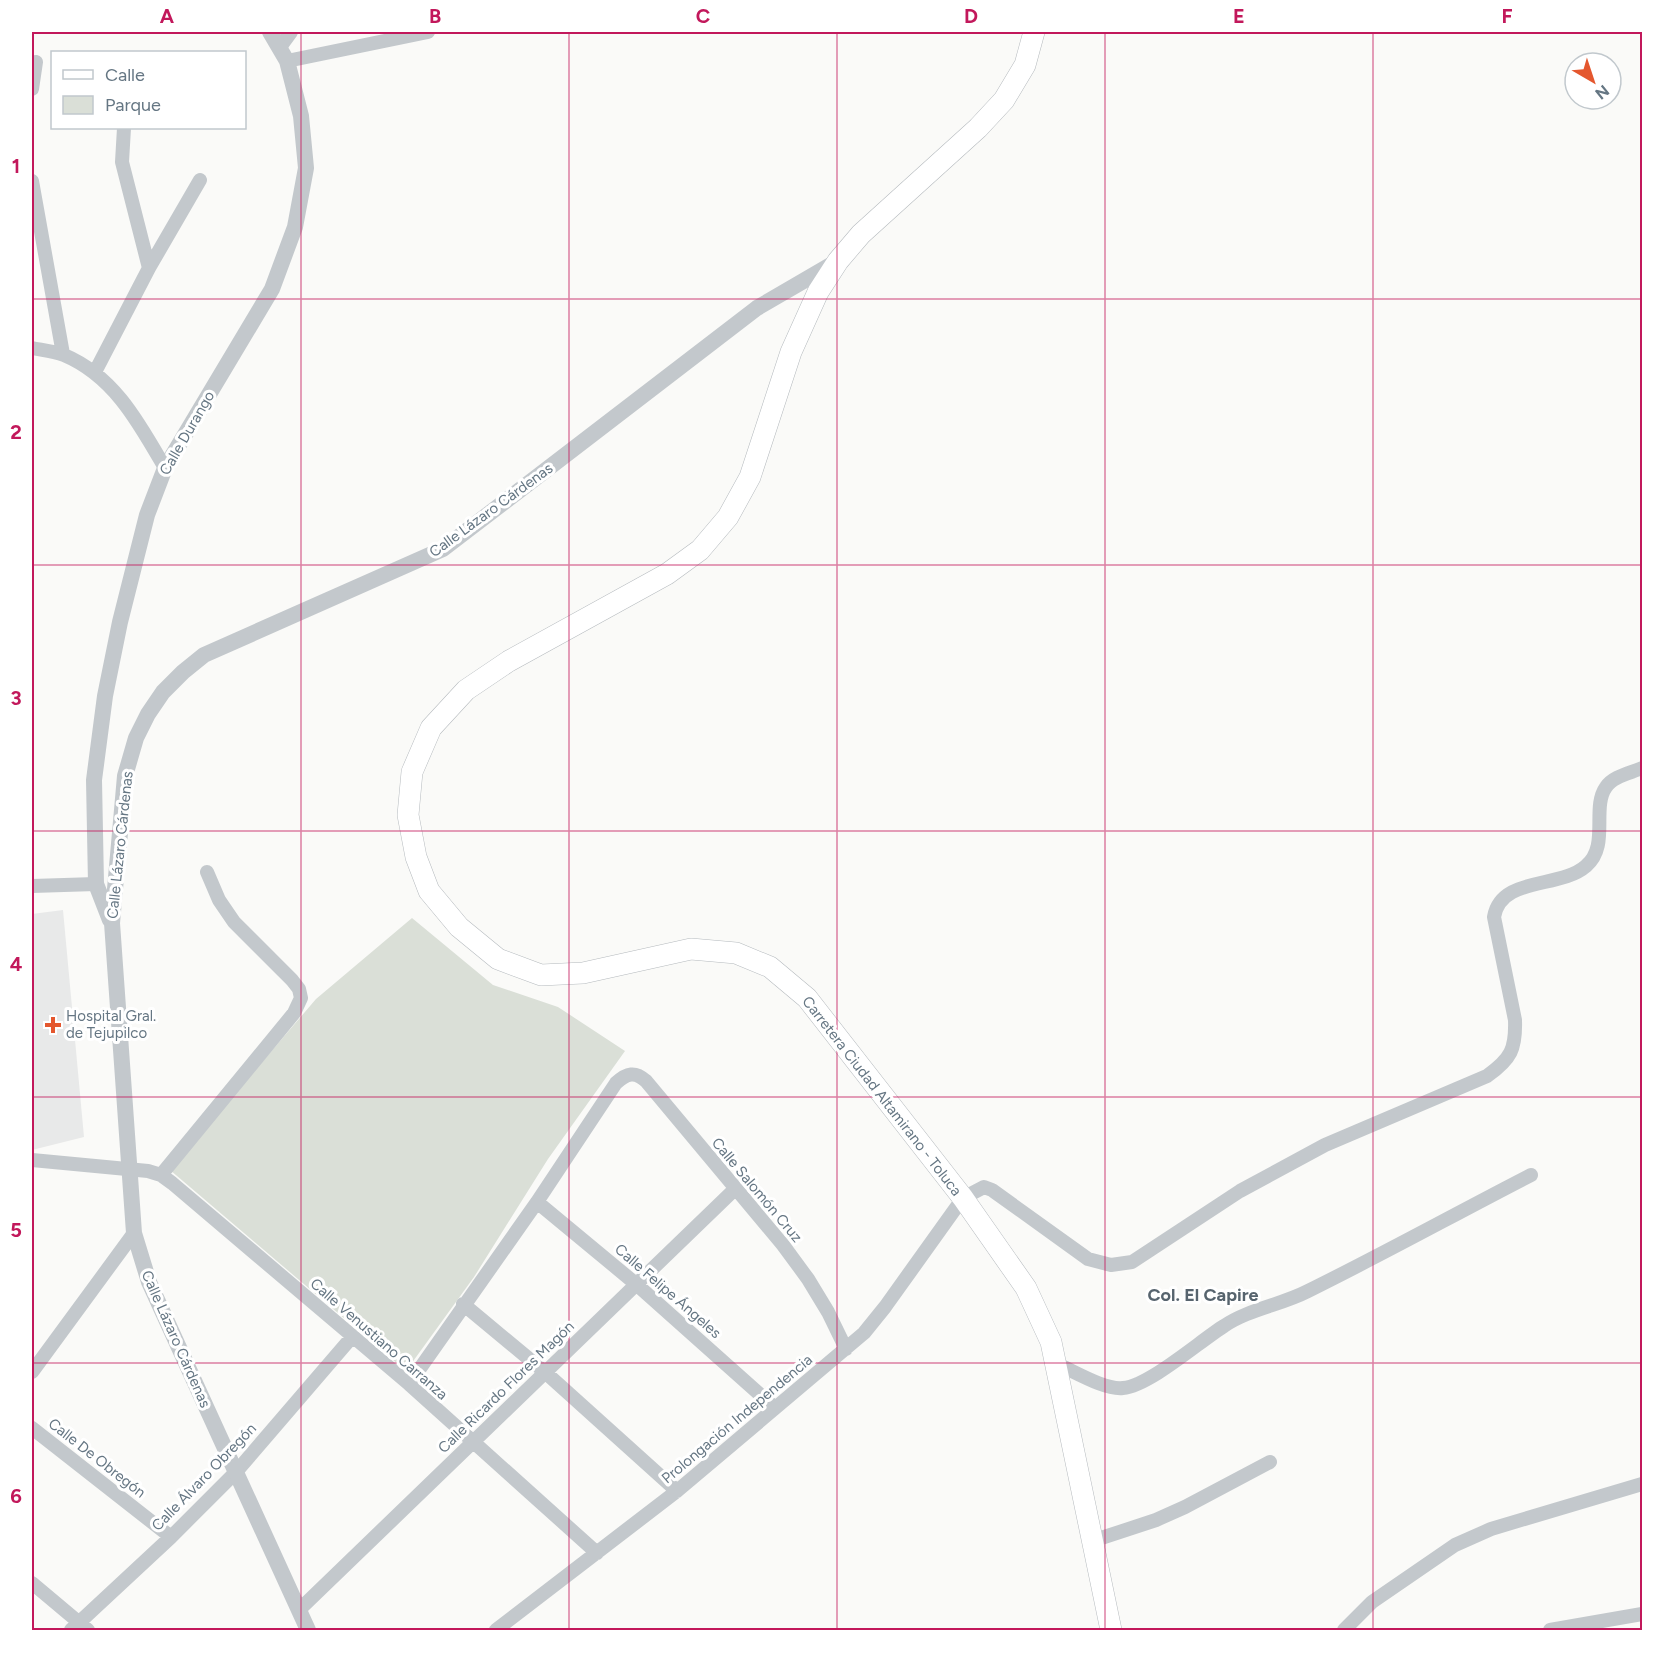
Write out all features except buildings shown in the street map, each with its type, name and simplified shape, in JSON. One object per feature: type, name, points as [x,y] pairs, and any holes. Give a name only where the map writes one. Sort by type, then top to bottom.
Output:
[{"type":"main road","name":"Carretera Ciudad Altamirano - Toluca","points":[[1034,32],[1025,65],[1004,100],[978,128],[861,234],[838,261],[818,292],[791,352],[750,477],[728,517],[700,550],[667,574],[509,661],[466,690],[431,728],[412,772],[408,815],[416,857],[429,891],[459,927],[498,959],[540,975],[583,974],[691,949],[736,953],[770,967],[807,998],[963,1198],[1026,1288],[1052,1342],[1111,1630]]},
{"type":"street","name":"Calle Durango","points":[[112,923],[96,884],[94,780],[105,696],[120,622],[147,515],[165,468],[272,289],[295,227],[306,168],[301,116],[283,54],[270,32]]},
{"type":"street","points":[[291,32],[283,54],[428,32]]},
{"type":"street","points":[[32,88],[36,62]]},
{"type":"street","points":[[124,129],[122,162],[125,180],[149,268]]},
{"type":"street","points":[[95,372],[149,268],[200,180]]},
{"type":"street","points":[[32,181],[63,354]]},
{"type":"street","name":"Calle Lázaro Cárdenas","points":[[308,1630],[149,1282],[134,1233],[112,923],[125,776],[136,738],[163,692],[204,655],[443,549],[757,308],[838,261]]},
{"type":"street","points":[[32,348],[63,354],[95,372],[125,402],[165,468]]},
{"type":"street","points":[[963,1198],[981,1187],[988,1188],[1088,1259],[1111,1265],[1132,1262],[1240,1191],[1325,1145],[1487,1076],[1503,1065],[1512,1053],[1515,1037],[1515,1020],[1494,916],[1499,902],[1510,892],[1566,877],[1580,872],[1590,864],[1599,838],[1605,788],[1615,779],[1642,768]]},
{"type":"street","points":[[32,1160],[148,1171],[161,1175],[294,1013],[301,998],[299,989],[234,922],[219,900],[207,872]]},
{"type":"street","points":[[32,886],[96,884]]},
{"type":"street","name":"Calle Salomón Cruz","points":[[537,1202],[616,1083],[623,1077],[637,1074],[646,1081],[783,1245],[828,1312],[846,1349]]},
{"type":"street","name":"Calle Venustiano Carranza","points":[[161,1175],[409,1384],[597,1553]]},
{"type":"street","points":[[1055,1363],[1111,1388],[1125,1388],[1142,1382],[1226,1324],[1243,1315],[1306,1292],[1531,1175]]},
{"type":"street","name":"Calle Ricardo Flores Magón","points":[[300,1609],[735,1189]]},
{"type":"street","name":"Prolongación Independencia","points":[[496,1630],[677,1491],[864,1333],[963,1198]]},
{"type":"street","points":[[409,1384],[537,1202]]},
{"type":"street","name":"Calle Felipe Ángeles","points":[[537,1202],[636,1284],[775,1408]]},
{"type":"street","points":[[32,1372],[134,1233]]},
{"type":"street","points":[[463,1305],[546,1373],[677,1491]]},
{"type":"street","name":"Calle Álvaro Obregón","points":[[80,1628],[236,1472],[352,1337]]},
{"type":"street","name":"Calle De Obregón","points":[[32,1428],[171,1537]]},
{"type":"street","points":[[1092,1540],[1156,1520],[1270,1462]]},
{"type":"street","points":[[1344,1630],[1372,1602],[1455,1545],[1491,1529],[1642,1484]]},
{"type":"street","points":[[32,1583],[80,1628]]},
{"type":"street","points":[[1550,1630],[1642,1614]]},
{"type":"shaded area","name":"Hospital Gral. de Tejupilco","points":[[63,910],[84,1137],[32,1150],[32,914]]},
{"type":"green space","points":[[412,918],[493,985],[558,1007],[625,1051],[548,1159],[474,1277],[406,1371],[170,1170],[316,999]]},
{"type":"place","name":"Hospital Gral. de Tejupilco","points":[[53,1025]]},
{"type":"district","name":"Col. El Capire","points":[[1203,1295]]}]
